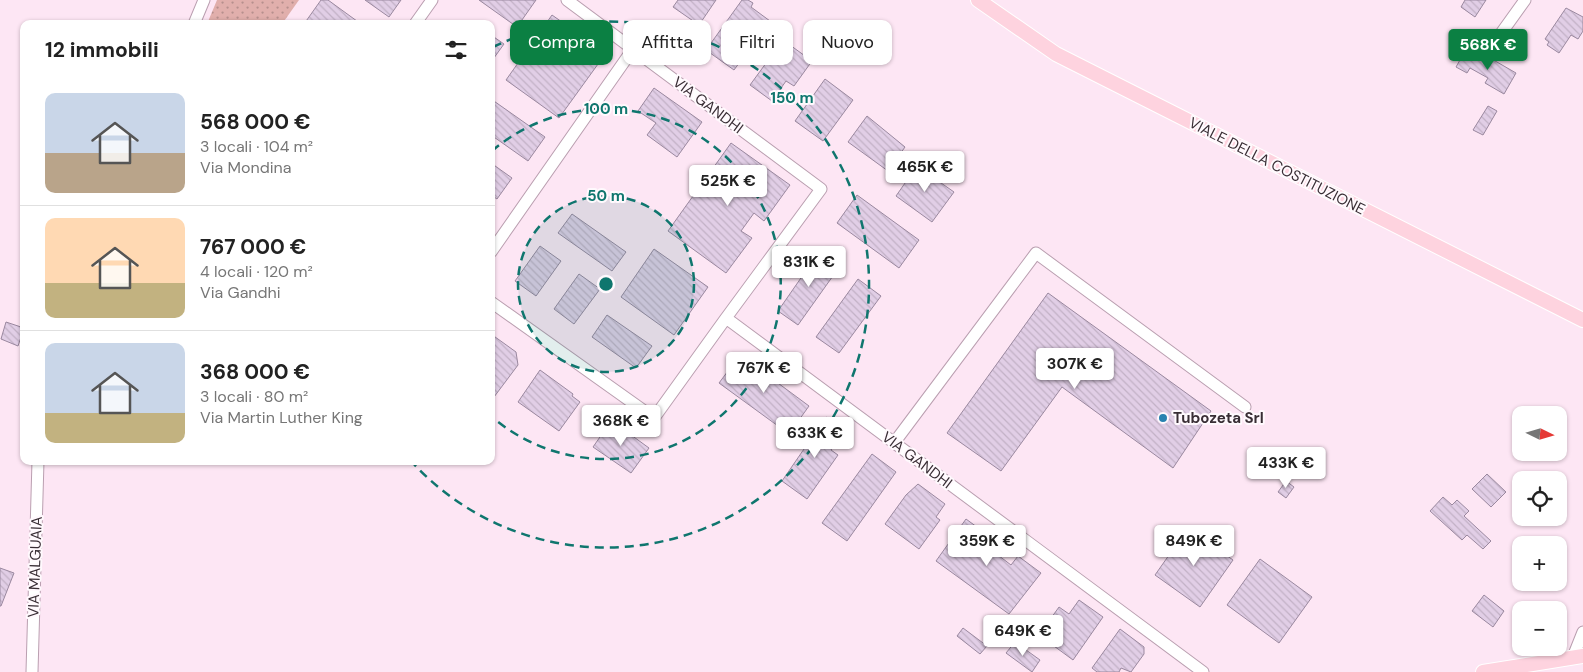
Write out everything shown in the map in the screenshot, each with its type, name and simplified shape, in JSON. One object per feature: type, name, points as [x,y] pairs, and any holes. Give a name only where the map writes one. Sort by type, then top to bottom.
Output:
[{"type":"main road","name":"VIALE DELLA COSTITUZIONE","points":[[978,0],[1056,54],[1583,320]]},
{"type":"main road","points":[[1483,672],[1578,657]]},
{"type":"street","points":[[196,20],[204,0]]},
{"type":"street","points":[[418,20],[432,0]]},
{"type":"street","name":"VIA GANDHI","points":[[567,0],[623,42]]},
{"type":"street","points":[[1492,46],[1525,0]]},
{"type":"street","points":[[495,246],[623,63]]},
{"type":"street","name":"VIA GANDHI","points":[[654,65],[821,189],[726,318],[1202,672]]},
{"type":"street","points":[[894,442],[1036,253],[1246,407]]},
{"type":"street","points":[[495,305],[654,418],[726,318]]},
{"type":"street","name":"VIA MALGUAIA","points":[[32,672],[38,465]]},
{"type":"street","points":[[1578,657],[1583,632]]},
{"type":"shaded area","points":[[217,0],[299,0],[285,20],[209,20]]},
{"type":"building","points":[[321,0],[328,0],[356,20],[307,20]]},
{"type":"building","points":[[365,0],[401,0],[389,17]]},
{"type":"building","points":[[479,0],[536,0],[522,20],[510,20],[510,22]]},
{"type":"building","points":[[678,0],[716,0],[702,20],[692,20],[673,7]]},
{"type":"building","points":[[742,0],[748,0],[753,3],[751,7],[769,20],[728,20]]},
{"type":"building","points":[[1465,0],[1486,0],[1475,17],[1461,7]]},
{"type":"building","points":[[1566,8],[1583,17],[1583,31],[1578,39],[1571,35],[1559,53],[1547,45],[1549,42],[1545,39]]},
{"type":"building","points":[[552,15],[559,20],[548,20]]},
{"type":"building","points":[[721,29],[721,61],[711,54],[711,43]]},
{"type":"building","points":[[495,38],[504,44],[495,56]]},
{"type":"building","points":[[793,47],[803,54],[803,65],[809,65],[794,86],[786,81],[772,101],[750,85],[765,65],[793,65]]},
{"type":"building","points":[[1465,51],[1487,64],[1490,58],[1516,73],[1504,94],[1485,83],[1488,78],[1470,68],[1467,73],[1456,67]]},
{"type":"building","points":[[517,65],[597,65],[559,118],[506,80]]},
{"type":"building","points":[[727,65],[738,65],[734,70]]},
{"type":"building","points":[[825,79],[853,100],[823,141],[795,121]]},
{"type":"building","points":[[654,88],[702,122],[677,157],[647,135],[656,123],[638,111]]},
{"type":"building","points":[[495,102],[545,137],[528,161],[495,138]]},
{"type":"building","points":[[1488,106],[1497,111],[1483,135],[1473,130]]},
{"type":"building","points":[[867,116],[905,147],[888,171],[848,142]]},
{"type":"building","points":[[731,143],[790,185],[764,221],[754,213],[741,231],[752,238],[726,273],[668,231]]},
{"type":"building","points":[[919,163],[936,176],[934,178],[954,192],[932,222],[896,196]]},
{"type":"building","points":[[495,166],[512,178],[497,199],[495,198]]},
{"type":"building","points":[[857,195],[919,240],[899,268],[837,223]]},
{"type":"building","points":[[572,214],[626,252],[612,271],[558,233]]},
{"type":"building","points":[[540,246],[561,261],[536,296],[515,281]]},
{"type":"building","points":[[654,249],[708,287],[674,335],[621,297]]},
{"type":"building","points":[[819,252],[840,266],[798,325],[778,311]]},
{"type":"building","points":[[579,274],[600,289],[574,324],[554,309]]},
{"type":"building","points":[[858,279],[881,296],[839,353],[816,337]]},
{"type":"building","points":[[1048,293],[1211,411],[1173,468],[1062,387],[1001,471],[947,433]]},
{"type":"building","points":[[607,315],[652,346],[636,368],[592,337]]},
{"type":"building","points":[[6,322],[20,327],[18,346],[1,339]]},
{"type":"building","points":[[495,337],[516,352],[518,365],[495,396]]},
{"type":"building","points":[[740,355],[809,406],[789,434],[719,383]]},
{"type":"building","points":[[540,370],[573,394],[572,396],[580,402],[559,431],[518,402]]},
{"type":"building","points":[[826,417],[845,430],[831,450],[838,455],[807,499],[782,481]]},
{"type":"building","points":[[609,424],[614,427],[616,424],[649,448],[631,473],[593,447]]},
{"type":"building","points":[[872,454],[896,472],[847,541],[822,523]]},
{"type":"building","points":[[1487,474],[1506,492],[1491,507],[1472,489]]},
{"type":"building","points":[[1286,481],[1294,487],[1286,498],[1278,492]]},
{"type":"building","points":[[918,484],[945,504],[936,517],[940,520],[919,549],[885,524],[906,495]]},
{"type":"building","points":[[1443,497],[1452,505],[1457,500],[1469,511],[1464,516],[1491,541],[1483,549],[1467,535],[1462,540],[1430,511]]},
{"type":"building","points":[[966,519],[1000,544],[994,552],[1011,565],[1018,556],[1041,573],[1009,614],[936,561]]},
{"type":"building","points":[[1188,528],[1233,560],[1200,607],[1155,575]]},
{"type":"building","points":[[1260,559],[1312,597],[1279,643],[1227,605]]},
{"type":"building","points":[[0,568],[14,573],[1,606],[0,606]]},
{"type":"building","points":[[1484,595],[1504,611],[1493,627],[1472,611]]},
{"type":"building","points":[[1079,600],[1103,617],[1073,660],[1039,635],[1059,607],[1069,614]]},
{"type":"building","points":[[963,628],[987,646],[980,654],[957,636]]},
{"type":"building","points":[[1120,629],[1144,647],[1144,654],[1131,672],[1121,668],[1119,672],[1097,672],[1092,668]]},
{"type":"building","points":[[1015,642],[1040,660],[1032,672],[1006,653]]},
{"type":"place","name":"Tubozeta Srl","points":[[1163,418]]}]
